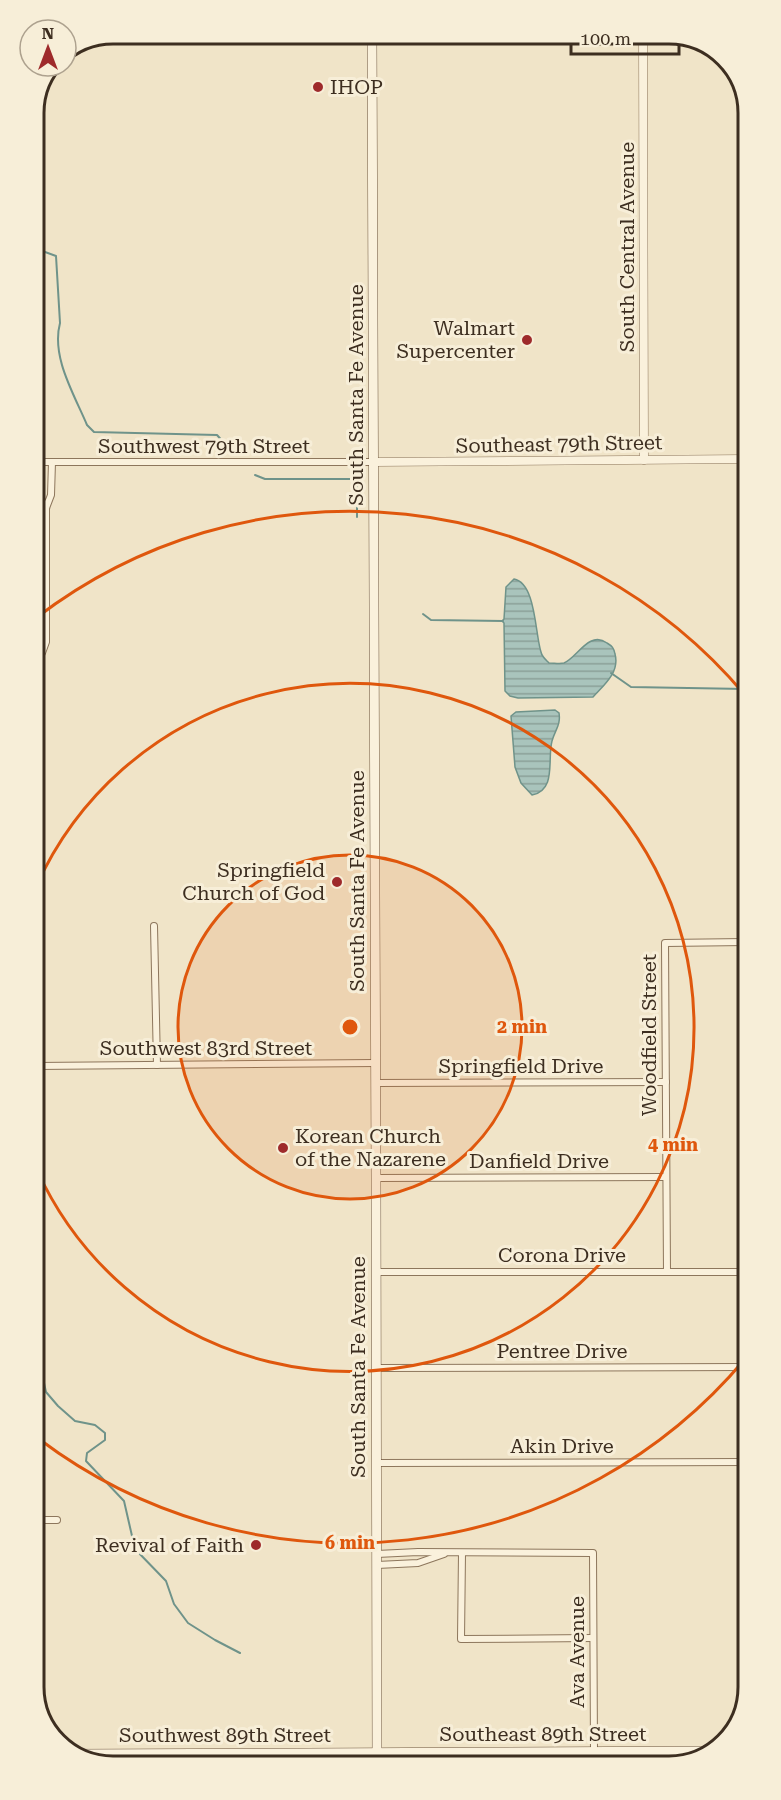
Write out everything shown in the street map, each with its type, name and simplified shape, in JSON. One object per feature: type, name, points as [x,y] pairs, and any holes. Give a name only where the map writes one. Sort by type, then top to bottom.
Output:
[{"type":"main road","name":"South Santa Fe Avenue","points":[[372,44],[377,1753]]},
{"type":"main road","name":"Southeast 89th Street","points":[[377,1753],[694,1751]]},
{"type":"main road","name":"Southwest 89th Street","points":[[95,1754],[377,1753]]},
{"type":"street","name":"South Central Avenue","points":[[643,44],[644,460]]},
{"type":"street","name":"Southeast 79th Street","points":[[374,462],[738,459]]},
{"type":"street","name":"Southwest 79th Street","points":[[44,462],[374,462]]},
{"type":"street","points":[[44,648],[46,642],[46,507],[51,495],[52,462]]},
{"type":"street","points":[[154,926],[157,1065]]},
{"type":"street","name":"Woodfield Street","points":[[667,1272],[665,943],[738,942]]},
{"type":"street","name":"Southwest 83rd Street","points":[[44,1066],[376,1063]]},
{"type":"street","name":"Springfield Drive","points":[[376,1083],[666,1082]]},
{"type":"street","name":"Danfield Drive","points":[[376,1178],[666,1177]]},
{"type":"street","name":"Corona Drive","points":[[376,1272],[738,1272]]},
{"type":"street","name":"Pentree Drive","points":[[376,1368],[738,1367]]},
{"type":"street","name":"Akin Drive","points":[[376,1463],[738,1462]]},
{"type":"street","points":[[44,1520],[57,1520]]},
{"type":"street","points":[[377,1564],[418,1563],[448,1553]]},
{"type":"street","points":[[377,1554],[462,1553],[461,1638],[593,1638]]},
{"type":"street","name":"Ava Avenue","points":[[462,1553],[593,1553],[594,1752]]},
{"type":"water","points":[[514,579],[527,590],[531,599],[539,644],[544,658],[549,663],[564,663],[589,642],[595,640],[601,640],[612,647],[615,652],[615,667],[606,683],[593,697],[518,698],[510,696],[505,691],[504,623],[502,621],[506,587]]},
{"type":"water","points":[[555,710],[559,713],[559,721],[552,741],[550,773],[545,787],[532,795],[521,783],[515,767],[511,716],[516,712]]},
{"type":"waterway","points":[[44,252],[56,256],[61,362],[87,425],[94,432],[217,435],[233,453]]},
{"type":"waterway","points":[[255,475],[265,479],[351,479],[357,486],[357,517]]},
{"type":"waterway","points":[[423,614],[431,620],[503,621]]},
{"type":"waterway","points":[[611,673],[631,687],[738,689]]},
{"type":"waterway","points":[[44,1383],[46,1392],[75,1421],[95,1425],[105,1433],[105,1440],[87,1453],[86,1461],[124,1501],[135,1549],[166,1581],[174,1604],[188,1623],[240,1653]]},
{"type":"place","name":"IHOP","points":[[318,87]]},
{"type":"place","name":"Walmart Supercenter","points":[[527,340]]},
{"type":"place","name":"Springfield Church of God","points":[[337,882]]},
{"type":"place","name":"Korean Church of the Nazarene","points":[[283,1148]]},
{"type":"place","name":"Revival of Faith","points":[[256,1545]]}]
